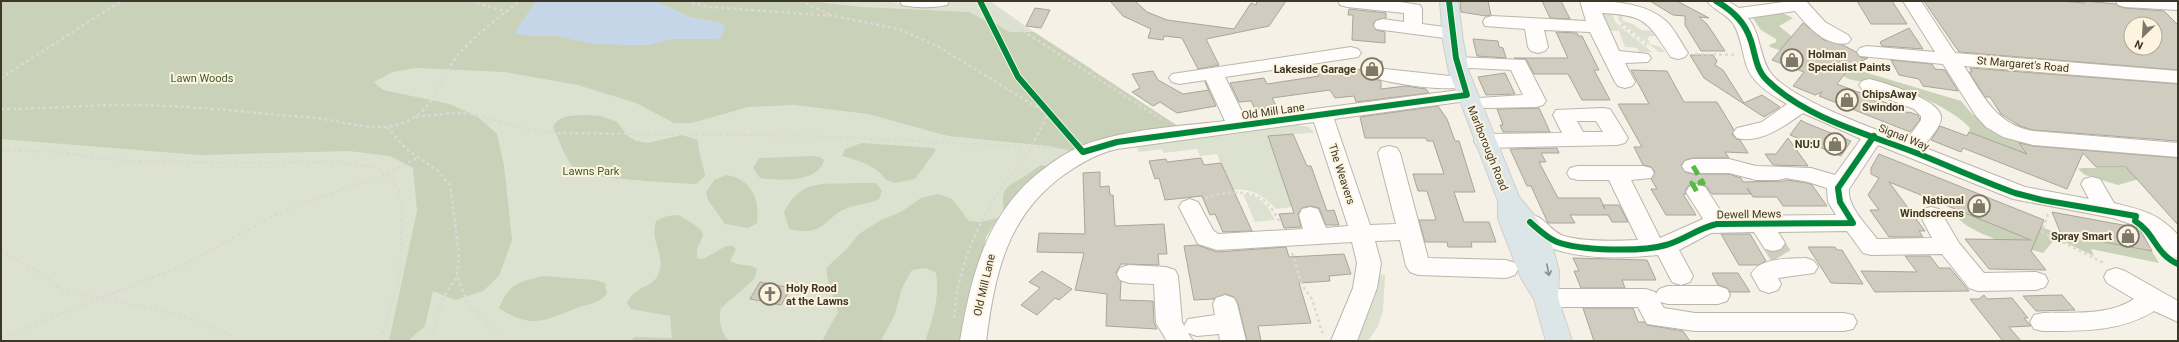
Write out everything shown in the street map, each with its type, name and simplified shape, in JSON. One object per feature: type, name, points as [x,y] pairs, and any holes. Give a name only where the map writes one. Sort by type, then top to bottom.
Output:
[{"type":"main road","name":"Marlborough Road","points":[[1449,1],[1457,63],[1472,93],[1485,141],[1509,201],[1509,211],[1513,226],[1533,278],[1546,298],[1559,341]]},
{"type":"main road","name":"Marlborough Road","points":[[1509,201],[1530,222],[1546,262],[1549,278],[1546,298]]},
{"type":"street","points":[[909,1],[940,1]]},
{"type":"street","points":[[1347,1],[1413,9],[1413,28]]},
{"type":"street","name":"Signal Way","points":[[1716,1],[1734,14],[1748,32],[1753,57],[1759,72],[1780,91],[1801,104],[1874,136],[2021,194],[2107,210],[2148,221],[2160,230],[2178,250]]},
{"type":"street","points":[[1912,1],[1983,111],[1993,124],[2000,129],[2013,134],[2033,138],[2178,150]]},
{"type":"street","points":[[2125,1],[2178,4]]},
{"type":"street","points":[[1625,82],[1597,27],[1590,4],[1645,15],[1658,24],[1668,45]]},
{"type":"street","points":[[1734,14],[1773,10],[1799,5],[1818,26],[1841,39]]},
{"type":"street","points":[[1391,6],[1386,25],[1452,33]]},
{"type":"street","points":[[1492,22],[1597,27]]},
{"type":"street","points":[[1533,24],[1538,47]]},
{"type":"street","name":"St Margaret's Road","points":[[1867,52],[2178,77]]},
{"type":"street","points":[[1178,78],[1351,53]]},
{"type":"street","points":[[1612,57],[1641,58]]},
{"type":"street","points":[[1385,76],[1432,81],[1472,93],[1536,102],[1518,64],[1457,63]]},
{"type":"street","points":[[1213,73],[1238,126]]},
{"type":"street","points":[[1869,85],[1921,105],[1931,114],[1931,120],[1910,150]]},
{"type":"street","name":"Old Mill Lane","points":[[973,341],[989,258],[1003,228],[1015,209],[1035,188],[1083,152],[1117,142],[1322,115],[1472,93]]},
{"type":"street","points":[[1744,133],[1768,127],[1801,104]]},
{"type":"street","name":"The Weavers","points":[[1322,115],[1361,232],[1368,263],[1368,274],[1360,305],[1335,338]]},
{"type":"street","points":[[1874,136],[1840,185],[1837,193],[1839,201],[1870,247],[1945,229],[1978,282],[2036,281]]},
{"type":"street","points":[[1485,141],[1576,138]]},
{"type":"street","points":[[1389,152],[1418,266],[1506,269]]},
{"type":"street","points":[[1694,166],[1729,166],[1759,173],[1811,175],[1840,185]]},
{"type":"street","points":[[1578,173],[1643,172]]},
{"type":"street","points":[[1616,173],[1682,289],[1718,295]]},
{"type":"street","points":[[2092,184],[2107,210]]},
{"type":"street","name":"Dewell Mews","points":[[1530,222],[1550,238],[1563,244],[1584,248],[1614,241],[1659,247],[1696,229],[1710,206],[1761,224],[1853,223]]},
{"type":"street","points":[[1190,207],[1203,234],[1211,241],[1223,243],[1317,237],[1361,232],[1409,231]]},
{"type":"street","points":[[1310,215],[1317,237]]},
{"type":"street","name":"Dewell Mews","points":[[1761,224],[1787,259],[1777,268],[1763,274],[1769,284]]},
{"type":"street","points":[[1129,274],[1166,276],[1169,323],[1188,334],[1229,323]]},
{"type":"street","points":[[2116,277],[2178,313]]},
{"type":"street","points":[[1546,298],[1646,298],[1656,317],[1674,318],[1695,322],[1844,322]]},
{"type":"street","points":[[2043,322],[2094,320],[2123,316],[2154,299]]},
{"type":"path","points":[[1,78],[121,1]]},
{"type":"path","points":[[471,1],[507,12]]},
{"type":"path","points":[[1,109],[127,105],[164,106],[324,119],[387,127],[403,124],[416,117],[427,107],[459,53],[519,1]]},
{"type":"path","points":[[686,1],[710,7],[834,16],[899,29],[939,47],[1048,114]]},
{"type":"path","points":[[800,1],[834,16]]},
{"type":"path","points":[[981,3],[988,17]]},
{"type":"path","points":[[981,3],[1176,129],[1179,134]]},
{"type":"path","points":[[1029,92],[1053,120]]},
{"type":"path","points":[[416,117],[450,113],[474,114],[497,119],[517,127],[537,131],[773,134],[1032,146],[1083,152]]},
{"type":"path","points":[[1032,146],[1048,114]]},
{"type":"path","points":[[387,127],[417,158],[433,165],[444,175],[450,184],[459,254],[457,276],[468,303],[504,341]]},
{"type":"path","points":[[1,150],[57,152],[127,161],[225,163],[340,162],[374,167],[391,177],[398,190],[402,208],[400,275],[380,341]]},
{"type":"path","points":[[1,338],[184,265],[279,213],[385,174],[417,158]]},
{"type":"path","points":[[1190,207],[1208,196],[1239,192],[1248,192],[1257,195],[1270,205],[1275,212],[1287,239],[1302,285],[1312,300],[1322,332],[1335,338]]},
{"type":"path","points":[[2046,223],[2042,232],[2121,272],[2116,277]]},
{"type":"path","points":[[1,251],[43,274],[61,290],[99,299],[154,309],[200,321],[241,341]]},
{"type":"path","points":[[430,341],[441,301],[448,286],[457,276]]},
{"type":"green space","name":"Lawns Park","points":[[1,1],[886,1],[907,5],[940,5],[957,1],[990,1],[1034,32],[1092,69],[1137,135],[1038,174],[1023,187],[1009,203],[996,220],[986,237],[965,341],[1,341]]},
{"type":"green space","name":"Lawn Woods","points":[[1,1],[537,1],[516,30],[529,36],[555,35],[588,43],[644,45],[682,38],[721,23],[690,17],[654,1],[807,1],[862,7],[969,12],[984,20],[995,23],[1009,32],[1034,32],[1181,128],[1077,152],[1048,146],[948,136],[868,114],[794,105],[748,107],[692,123],[674,123],[636,103],[578,85],[504,72],[416,68],[393,72],[374,82],[383,90],[450,104],[478,117],[497,134],[504,165],[512,240],[499,276],[483,291],[455,300],[433,291],[425,326],[408,341],[389,341],[417,211],[413,168],[390,156],[349,151],[200,155],[1,139]]},
{"type":"green space","points":[[1612,12],[1615,22],[1652,52],[1639,52],[1637,48],[1625,47],[1619,31],[1607,30],[1602,15]]},
{"type":"green space","points":[[1617,13],[1622,13],[1623,21],[1633,24],[1641,30],[1658,31],[1655,36],[1647,37],[1650,44],[1661,47],[1665,52],[1659,52],[1619,21]]},
{"type":"green space","points":[[1782,13],[1793,18],[1779,26],[1794,38],[1854,69],[1961,101],[1973,115],[1983,116],[2038,145],[2063,168],[1969,132],[1970,128],[1955,115],[1932,102],[1907,91],[1888,84],[1849,79],[1843,76],[1846,71],[1770,47],[1769,45],[1776,42],[1776,39],[1761,30],[1752,17]]},
{"type":"green space","points":[[567,116],[601,116],[617,122],[628,136],[636,141],[648,143],[682,135],[698,140],[705,176],[696,184],[614,178],[578,172],[566,157],[553,127],[559,120]]},
{"type":"green space","points":[[1296,125],[1309,127],[1314,133],[1293,134],[1292,207],[1276,209],[1262,196],[1251,191],[1239,189],[1232,190],[1217,154],[1200,156],[1197,149],[1163,153],[1162,149],[1139,152],[1136,146]]},
{"type":"green space","points":[[862,143],[933,148],[936,150],[915,179],[895,183],[886,180],[882,175],[867,164],[842,156],[845,149]]},
{"type":"green space","points":[[820,157],[824,160],[821,168],[806,177],[797,179],[777,180],[760,178],[753,168],[759,158]]},
{"type":"green space","points":[[1041,165],[1050,167],[1027,183],[1004,211],[1003,194],[1005,190],[1011,184]]},
{"type":"green space","points":[[2178,168],[2118,185],[2085,175],[2078,169]]},
{"type":"green space","points":[[726,175],[735,177],[742,181],[748,186],[755,198],[758,214],[757,223],[748,228],[725,224],[708,200],[706,192],[714,180]]},
{"type":"green space","points":[[876,183],[882,191],[879,199],[841,211],[824,225],[811,231],[789,229],[784,212],[798,193],[805,188],[822,184]]},
{"type":"green space","points":[[938,194],[952,199],[969,221],[981,222],[998,218],[986,237],[965,341],[925,341],[933,316],[937,290],[936,273],[926,268],[912,270],[902,288],[895,314],[881,341],[822,341],[838,312],[827,279],[827,267],[847,249],[859,234],[881,220],[901,212],[921,198]]},
{"type":"green space","points":[[1243,194],[1259,199],[1263,202],[1275,220],[1255,222]]},
{"type":"green space","points":[[1958,210],[2035,241],[2041,227],[2061,234],[2152,251],[2159,263],[2091,249],[2094,256],[2056,238],[2043,253],[1997,240],[1974,230],[1964,224],[1957,217]]},
{"type":"green space","points":[[679,215],[702,231],[703,236],[697,249],[697,258],[703,259],[726,246],[733,246],[736,249],[730,261],[757,269],[755,278],[721,308],[721,326],[726,338],[729,341],[629,341],[635,337],[672,338],[670,316],[631,309],[627,303],[635,293],[652,282],[658,275],[660,261],[654,229],[656,221],[667,216]]},
{"type":"green space","points":[[1378,274],[1385,275],[1383,311],[1377,328],[1368,341],[1354,341]]},
{"type":"green space","points":[[543,276],[595,280],[605,283],[607,294],[594,303],[538,321],[521,319],[499,308],[511,288],[521,282]]},
{"type":"water","points":[[537,1],[654,1],[690,17],[721,23],[725,26],[721,38],[672,39],[650,45],[588,43],[555,35],[529,36],[516,34],[516,30]]},
{"type":"building","points":[[1110,1],[1135,1],[1147,12],[1167,20],[1234,29],[1251,3],[1256,5],[1257,1],[1286,1],[1269,26],[1206,39],[1219,65],[1198,69],[1182,38],[1164,36],[1163,40],[1148,38],[1151,29],[1123,16]]},
{"type":"building","points":[[1460,1],[1488,1],[1491,15],[1486,16],[1461,12]]},
{"type":"building","points":[[1542,1],[1561,1],[1570,19],[1550,18]]},
{"type":"building","points":[[1650,1],[1677,1],[1709,18],[1699,17],[1707,24],[1725,51],[1701,51],[1685,25],[1685,16],[1673,15]]},
{"type":"building","points":[[1857,1],[1892,1],[1907,24],[1871,24]]},
{"type":"building","points":[[1924,1],[2059,1],[2085,3],[2084,1],[2116,4],[2125,8],[2164,11],[2178,25],[2178,70],[1959,52]]},
{"type":"building","points":[[1035,8],[1050,10],[1041,28],[1026,26]]},
{"type":"building","points":[[1349,9],[1386,13],[1386,18],[1376,20],[1373,24],[1376,30],[1385,32],[1385,43],[1352,40],[1353,15],[1348,15]]},
{"type":"building","points":[[1803,23],[1824,40],[1843,45],[1856,52],[1860,57],[1868,58],[1851,66],[1837,84],[1905,110],[1907,113],[1909,112],[1918,115],[1920,120],[1910,132],[1819,96],[1822,92],[1815,95],[1793,86],[1804,72],[1772,60]]},
{"type":"building","points":[[1909,28],[1923,49],[1882,46],[1880,42]]},
{"type":"building","points":[[1556,32],[1577,33],[1578,36],[1582,36],[1599,70],[1594,70],[1610,100],[1582,100],[1568,74],[1534,74],[1526,59],[1514,58],[1568,58]]},
{"type":"building","points":[[1473,39],[1498,41],[1499,47],[1503,48],[1506,58],[1477,56]]},
{"type":"building","points":[[1690,55],[1713,55],[1717,61],[1715,65],[1723,70],[1744,103],[1762,95],[1780,107],[1764,117],[1704,78]]},
{"type":"building","points":[[1891,60],[1932,64],[1935,69],[1945,70],[1958,91],[1923,86],[1919,79],[1899,75]]},
{"type":"building","points":[[1382,61],[1382,68],[1377,70],[1374,75],[1377,80],[1381,81],[1381,89],[1406,86],[1426,89],[1429,93],[1356,102],[1354,96],[1335,98],[1330,90],[1272,98],[1277,107],[1255,109],[1251,101],[1239,102],[1230,83],[1264,78],[1267,84],[1319,76],[1316,71],[1340,67],[1343,72],[1363,69],[1363,64]]},
{"type":"building","points":[[1970,68],[2178,84],[2178,141],[2033,130],[2020,126],[2001,114],[1990,97],[1985,97],[1969,72],[1972,72]]},
{"type":"building","points":[[1631,70],[1667,71],[1684,102],[1717,102],[1734,130],[1732,134],[1736,139],[1740,140],[1748,153],[1725,152],[1729,158],[1693,158],[1685,160],[1681,165],[1685,172],[1693,174],[1729,174],[1741,178],[1743,182],[1786,180],[1808,183],[1812,185],[1827,206],[1783,206],[1777,197],[1753,197],[1751,194],[1712,194],[1706,186],[1696,183],[1688,186],[1685,191],[1686,194],[1683,194],[1696,215],[1666,215],[1651,189],[1657,189],[1651,179],[1655,172],[1651,167],[1643,165],[1634,147],[1642,147],[1618,104],[1649,104]]},
{"type":"building","points":[[1153,71],[1158,80],[1183,94],[1209,90],[1216,106],[1177,113],[1160,102],[1153,106],[1132,92],[1140,88],[1132,74]]},
{"type":"building","points":[[1505,73],[1515,94],[1486,95],[1478,77]]},
{"type":"building","points":[[1438,106],[1447,119],[1455,141],[1459,141],[1475,192],[1454,192],[1464,222],[1489,222],[1496,242],[1471,242],[1472,247],[1448,247],[1447,242],[1425,242],[1419,220],[1436,220],[1427,191],[1418,191],[1413,174],[1444,174],[1433,141],[1427,141],[1426,138],[1365,138],[1360,117]]},
{"type":"building","points":[[1539,108],[1550,132],[1503,132],[1500,125],[1503,125],[1497,109]]},
{"type":"building","points":[[1801,120],[1851,141],[1841,156],[1790,135]]},
{"type":"building","points":[[1940,126],[1967,136],[1969,132],[2027,154],[2019,143],[2033,146],[2178,158],[2178,225],[2126,167],[2096,167],[2083,153],[2067,189],[1963,148],[1961,152],[1931,140]]},
{"type":"building","points":[[1293,134],[1307,166],[1311,166],[1327,211],[1334,210],[1339,225],[1326,225],[1319,208],[1310,206],[1302,208],[1298,214],[1301,227],[1284,228],[1279,214],[1294,213],[1268,136]]},
{"type":"building","points":[[1788,138],[1808,166],[1773,165],[1765,154],[1776,154]]},
{"type":"building","points":[[1557,148],[1559,153],[1541,153],[1546,162],[1539,162],[1558,198],[1600,198],[1603,205],[1619,205],[1628,222],[1612,222],[1608,215],[1570,215],[1575,223],[1548,223],[1531,186],[1527,186],[1510,149]]},
{"type":"building","points":[[1879,154],[2044,220],[2031,251],[2046,270],[1989,269],[1965,239],[2031,240],[1889,182],[1925,231],[1919,231],[1923,237],[1889,237],[1870,210],[1879,210],[1868,195],[1879,178],[1871,174],[1871,168]]},
{"type":"building","points":[[1201,158],[1204,165],[1221,163],[1252,231],[1223,232],[1215,214],[1210,215],[1202,196],[1165,200],[1159,178],[1155,179],[1149,161],[1166,159],[1167,162]]},
{"type":"building","points":[[1100,172],[1100,187],[1109,186],[1110,195],[1113,195],[1115,226],[1164,224],[1167,254],[1158,254],[1159,265],[1121,264],[1116,273],[1121,282],[1120,300],[1153,301],[1154,323],[1157,329],[1106,326],[1107,294],[1075,290],[1084,253],[1037,252],[1039,233],[1085,234],[1083,173]]},
{"type":"building","points":[[2052,212],[2139,228],[2152,251],[2061,234]]},
{"type":"building","points":[[1721,234],[1750,234],[1766,261],[1759,265],[1739,265]]},
{"type":"building","points":[[1197,245],[1217,252],[1286,247],[1289,257],[1344,254],[1351,274],[1329,276],[1330,281],[1299,283],[1311,323],[1258,326],[1261,341],[1247,341],[1238,304],[1234,297],[1225,294],[1214,299],[1194,300],[1184,246]]},
{"type":"building","points":[[1808,247],[1835,247],[1837,250],[1842,250],[1863,284],[1831,283]]},
{"type":"building","points":[[1905,256],[1930,256],[1939,268],[1950,268],[1969,291],[1875,292],[1861,271],[1917,272]]},
{"type":"building","points":[[1573,258],[1647,260],[1656,280],[1622,280],[1625,288],[1581,288],[1574,271],[1579,271]]},
{"type":"building","points":[[1042,271],[1072,289],[1059,300],[1055,298],[1037,315],[1021,305],[1040,288],[1029,282]]},
{"type":"building","points":[[1712,273],[1738,273],[1750,292],[1730,292],[1727,288],[1718,285]]},
{"type":"building","name":"Holy Rood at the Lawns","points":[[760,282],[791,288],[781,305],[750,299]]},
{"type":"building","points":[[1984,295],[1987,299],[2012,298],[2028,318],[2024,318],[2031,326],[2009,327],[2021,341],[2003,341],[1970,299],[1979,299]]},
{"type":"building","points":[[2062,295],[2075,310],[2036,311],[2023,296]]},
{"type":"building","points":[[1583,308],[1633,308],[1638,322],[1683,331],[1690,341],[1594,341]]},
{"type":"tunnel","points":[[1773,243],[1781,256]]},
{"type":"marked path","points":[[1693,166],[1703,183],[1692,183],[1697,192]]},
{"type":"cycle path","points":[[980,1],[1018,77],[1029,92],[1083,152],[1117,142],[1467,95],[1456,58],[1449,1]]},
{"type":"cycle path","points":[[1716,1],[1741,20],[1748,34],[1757,66],[1761,74],[1779,91],[1795,101],[1829,119],[2015,193],[2042,200],[2110,210],[2136,216],[2135,221],[2148,231],[2158,250],[2169,260],[2178,264]]},
{"type":"cycle path","points":[[1530,222],[1546,236],[1557,242],[1595,248],[1629,249],[1667,245],[1680,240],[1696,230],[1717,224],[1853,223],[1844,211],[1838,198],[1838,188],[1874,136]]},
{"type":"place","name":"Holman Specialist Paints","points":[[1792,60]]},
{"type":"place","name":"Lakeside Garage","points":[[1372,69]]},
{"type":"place","name":"ChipsAway Swindon","points":[[1847,100]]},
{"type":"place","name":"NU:U","points":[[1835,144]]},
{"type":"place","name":"National Windscreens","points":[[1979,206]]},
{"type":"place","name":"Spray Smart","points":[[2128,236]]},
{"type":"place","name":"Holy Rood at the Lawns","points":[[770,294]]}]
